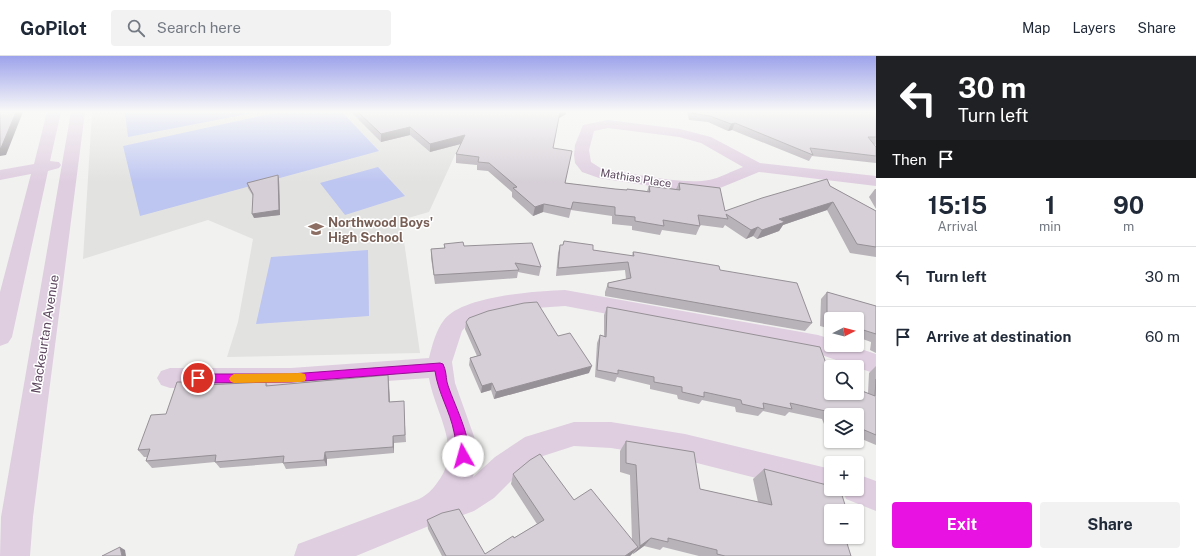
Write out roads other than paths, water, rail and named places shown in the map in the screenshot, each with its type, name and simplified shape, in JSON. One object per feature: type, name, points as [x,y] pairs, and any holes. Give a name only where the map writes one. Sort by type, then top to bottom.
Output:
[{"type":"street","points":[[0,337],[48,135]]},
{"type":"street","name":"Mackeurtan Avenue","points":[[14,556],[17,517],[75,135]]},
{"type":"street","name":"Mathias Place","points":[[585,135],[582,157],[584,163],[589,169],[600,173],[684,186],[714,184],[758,167]]},
{"type":"street","name":"Mathias Place","points":[[692,135],[758,167],[876,181]]},
{"type":"street","points":[[0,175],[72,161]]},
{"type":"street","points":[[435,507],[455,484],[461,469],[463,456],[460,431],[442,383],[440,367],[442,352],[452,325],[463,316],[485,308],[539,298],[565,298],[818,344],[876,364]]},
{"type":"street","points":[[170,378],[291,378],[440,367]]},
{"type":"street","points":[[310,556],[344,551],[435,507],[462,500],[483,488],[505,466],[535,446],[574,434],[611,435],[685,447],[824,480]]},
{"type":"street","points":[[864,492],[876,496]]},
{"type":"place","name":"Northwood Boys' High School","points":[[316,229]]}]
